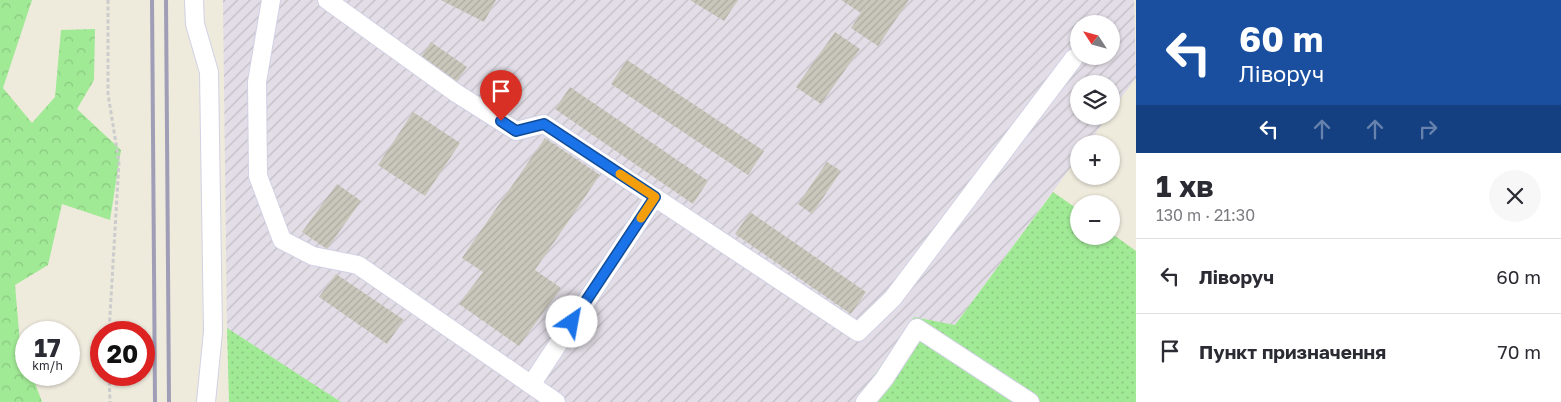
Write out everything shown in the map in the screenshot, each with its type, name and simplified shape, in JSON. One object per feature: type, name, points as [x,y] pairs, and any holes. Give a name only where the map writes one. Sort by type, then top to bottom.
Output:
[{"type":"street","points":[[194,0],[196,24],[209,72],[213,332],[206,402]]},
{"type":"street","points":[[271,0],[257,82],[258,176],[282,240],[313,256],[358,265],[556,402]]},
{"type":"street","points":[[327,0],[456,93],[516,131],[544,124],[858,332],[893,298],[1070,63]]},
{"type":"street","points":[[532,385],[655,197]]},
{"type":"street","points":[[865,402],[884,379],[918,328],[1030,402]]},
{"type":"path","points":[[108,0],[108,94],[119,162],[110,321]]},
{"type":"path","points":[[109,386],[110,402]]},
{"type":"shaded area","points":[[223,0],[1134,0],[1136,78],[1120,99],[1120,75],[1070,75],[1070,125],[1102,125],[1094,135],[1070,135],[1070,168],[955,325],[914,317],[856,402],[341,402],[227,328]]},
{"type":"green space","points":[[0,0],[32,0],[3,88],[32,123],[55,97],[61,30],[95,29],[94,80],[77,109],[121,150],[110,220],[62,204],[48,265],[15,285],[18,321],[15,321],[15,386],[36,386],[42,402],[0,402]]},
{"type":"green space","points":[[1053,192],[1070,204],[1070,245],[1120,245],[1120,239],[1136,251],[1136,402],[856,402],[914,317],[955,325]]},
{"type":"green space","points":[[227,328],[341,402],[229,402]]},
{"type":"building","points":[[441,0],[496,0],[484,22]]},
{"type":"building","points":[[690,0],[738,0],[724,21]]},
{"type":"building","points":[[841,0],[909,0],[878,46],[851,28],[861,13]]},
{"type":"building","points":[[835,32],[860,49],[821,104],[796,87]]},
{"type":"building","points":[[431,42],[467,67],[456,82],[421,57]]},
{"type":"building","points":[[627,60],[764,151],[748,175],[611,84]]},
{"type":"building","points":[[570,87],[708,181],[693,204],[555,109]]},
{"type":"building","points":[[413,112],[460,143],[425,196],[378,165]]},
{"type":"building","points":[[545,138],[600,175],[535,270],[561,288],[519,346],[459,304],[483,272],[462,258]]},
{"type":"building","points":[[827,162],[841,171],[812,214],[798,204]]},
{"type":"building","points":[[337,184],[361,201],[327,249],[302,232]]},
{"type":"building","points":[[750,212],[866,292],[851,314],[735,234]]},
{"type":"building","points":[[336,274],[404,320],[387,344],[319,297]]},
{"type":"railway","points":[[152,0],[155,402]]},
{"type":"railway","points":[[166,0],[169,402]]},
{"type":"slow traffic","points":[[620,174],[655,197],[641,218]]},
{"type":"route","points":[[501,121],[516,131],[544,124],[655,197],[572,322]]}]
